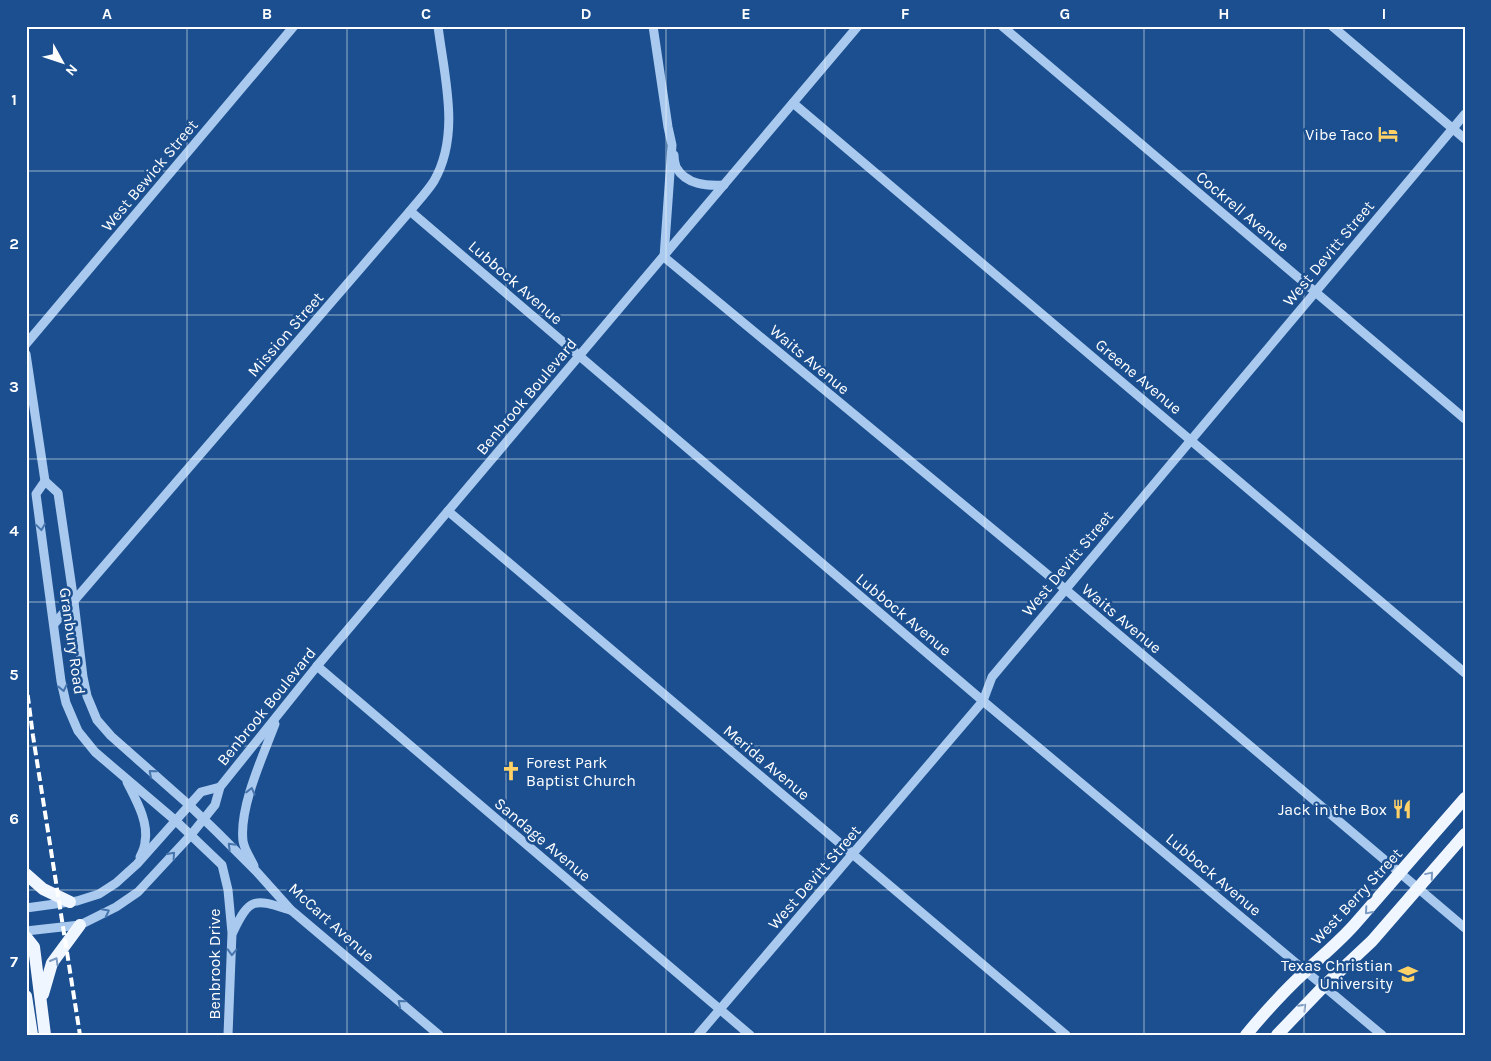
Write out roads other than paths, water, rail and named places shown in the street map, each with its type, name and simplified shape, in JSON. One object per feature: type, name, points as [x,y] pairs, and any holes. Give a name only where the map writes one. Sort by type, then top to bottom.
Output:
[{"type":"main road","name":"West Berry Street","points":[[1246,1035],[1306,970],[1340,941],[1465,798]]},
{"type":"main road","points":[[1277,1035],[1324,986],[1372,941],[1465,834]]},
{"type":"main road","points":[[26,874],[43,889],[70,902]]},
{"type":"main road","points":[[41,1003],[52,963],[80,925]]},
{"type":"main road","points":[[26,937],[34,947],[45,1035]]},
{"type":"main road","points":[[26,996],[32,1035]]},
{"type":"street","name":"West Bewick Street","points":[[26,344],[294,26]]},
{"type":"street","name":"Mission Street","points":[[54,624],[434,181],[442,163],[448,138],[450,116],[438,26]]},
{"type":"street","points":[[653,26],[668,128],[676,167],[688,180],[707,186],[724,185]]},
{"type":"street","name":"Benbrook Boulevard","points":[[26,931],[80,925],[116,906],[138,892],[190,836],[215,805],[220,787],[317,666],[858,26]]},
{"type":"street","name":"Cockrell Avenue","points":[[1002,26],[1465,420]]},
{"type":"street","points":[[1332,26],[1465,139]]},
{"type":"street","name":"Greene Avenue","points":[[793,102],[1465,673]]},
{"type":"street","name":"West Devitt Street","points":[[698,1035],[983,701],[992,677],[1465,114]]},
{"type":"street","points":[[664,257],[667,193],[672,145]]},
{"type":"street","name":"Lubbock Avenue","points":[[410,211],[983,701],[1382,1035]]},
{"type":"street","name":"Waits Avenue","points":[[664,257],[1065,589],[1465,928]]},
{"type":"street","name":"Granbury Road","points":[[26,354],[45,481],[58,493],[87,696],[97,720],[111,736],[189,805]]},
{"type":"street","name":"Granbury Road","points":[[45,481],[36,494],[66,703],[78,731],[95,752],[176,821],[199,844]]},
{"type":"street","name":"Merida Avenue","points":[[448,511],[1066,1035]]},
{"type":"street","name":"Sandage Avenue","points":[[317,666],[750,1035]]},
{"type":"street","points":[[256,871],[243,842],[244,817],[254,778],[277,718]]},
{"type":"street","points":[[125,778],[136,799],[145,825],[146,842],[137,864]]},
{"type":"street","name":"Benbrook Boulevard","points":[[26,908],[70,902],[98,894],[116,883],[137,864],[201,792],[220,787]]},
{"type":"street","name":"McCart Avenue","points":[[189,805],[256,871],[291,910],[439,1035]]},
{"type":"street","name":"Benbrook Drive","points":[[199,844],[222,865],[228,890],[232,933],[228,1035]]},
{"type":"street","points":[[232,933],[245,910],[255,902],[262,901],[291,910]]},
{"type":"railway","points":[[26,682],[80,1035]]},
{"type":"place","name":"Vibe Taco","points":[[1388,134]]},
{"type":"place","name":"Forest Park Baptist Church","points":[[511,771]]},
{"type":"place","name":"Jack in the Box","points":[[1402,809]]},
{"type":"place","name":"Texas Christian University","points":[[1408,974]]}]
